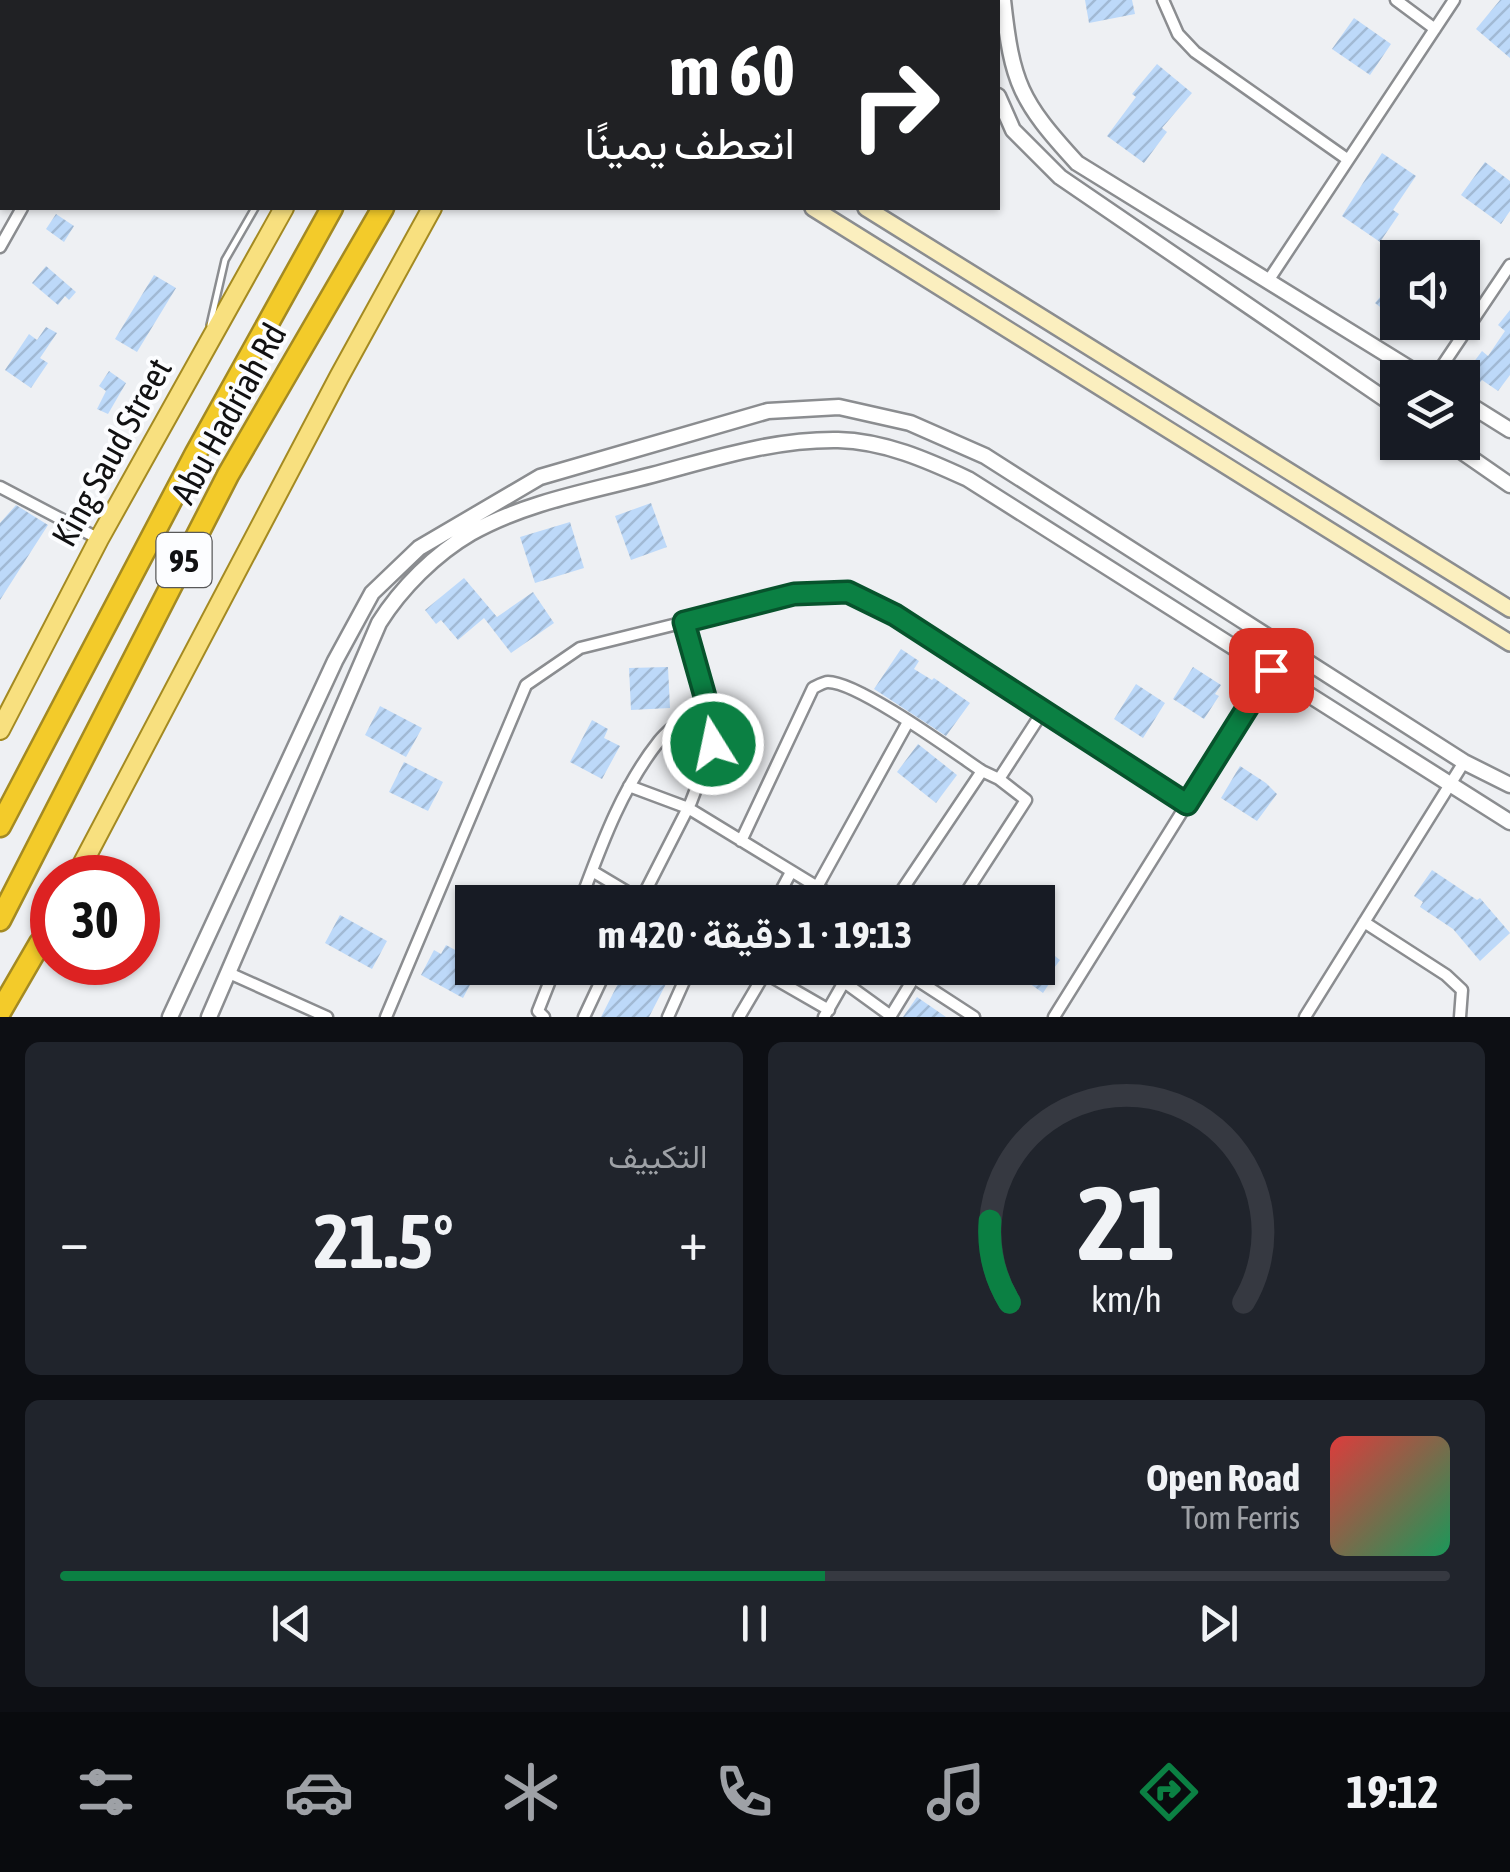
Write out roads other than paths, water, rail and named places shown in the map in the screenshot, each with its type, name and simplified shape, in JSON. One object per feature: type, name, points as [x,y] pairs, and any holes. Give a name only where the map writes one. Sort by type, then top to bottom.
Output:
[{"type":"highway","name":"Abu Hadriah Rd","points":[[0,826],[196,452],[331,210]]},
{"type":"highway","name":"Abu Hadriah Rd","points":[[0,920],[228,475],[382,210]]},
{"type":"highway","points":[[0,1012],[30,961]]},
{"type":"main road","name":"King Saud Street","points":[[0,730],[98,539],[283,210]]},
{"type":"main road","points":[[87,855],[431,210]]},
{"type":"main road","points":[[815,210],[1510,643]]},
{"type":"main road","points":[[869,210],[1510,609]]},
{"type":"main road","points":[[8,1017],[30,967]]},
{"type":"street","points":[[1003,0],[1009,58],[1018,85],[1038,121],[1076,163],[1397,360]]},
{"type":"street","points":[[1164,0],[1178,34],[1195,52],[1347,159]]},
{"type":"street","points":[[1396,0],[1435,29]]},
{"type":"street","points":[[1268,281],[1454,0]]},
{"type":"street","points":[[1000,100],[1014,130],[1060,177],[1380,396]]},
{"type":"street","points":[[0,247],[21,210]]},
{"type":"street","points":[[1447,360],[1506,281],[1510,265]]},
{"type":"street","points":[[170,1017],[335,661],[372,593],[418,548],[540,477],[768,410],[839,407],[910,423],[985,456],[1464,762],[1510,785]]},
{"type":"street","points":[[1480,411],[1510,430]]},
{"type":"street","points":[[208,1017],[372,640],[392,602],[414,578],[469,534],[516,513],[561,498],[789,442],[841,440],[892,449],[917,455],[968,479],[1510,822]]},
{"type":"street","points":[[1474,460],[1510,485]]},
{"type":"street","points":[[0,487],[98,539]]},
{"type":"street","points":[[386,1017],[526,685],[580,648],[794,594],[848,592],[895,615],[1187,804]]},
{"type":"street","points":[[650,885],[688,808],[713,744],[706,700],[684,622]]},
{"type":"street","points":[[1054,1017],[1271,670]]},
{"type":"street","points":[[741,841],[813,688],[826,682],[843,686],[908,722],[1000,779],[1026,800],[971,885]]},
{"type":"street","points":[[587,885],[629,786],[661,738],[706,700]]},
{"type":"street","points":[[1000,779],[1043,711]]},
{"type":"street","points":[[819,885],[908,722]]},
{"type":"street","points":[[1305,1017],[1464,762]]},
{"type":"street","points":[[906,885],[982,771]]},
{"type":"street","points":[[629,786],[688,808],[812,885]]},
{"type":"street","points":[[592,871],[615,885]]},
{"type":"street","points":[[785,885],[792,872]]},
{"type":"street","points":[[1364,922],[1446,975],[1462,990],[1460,1017]]},
{"type":"street","points":[[228,973],[327,1017]]},
{"type":"street","points":[[544,1017],[538,1011],[548,985]]},
{"type":"street","points":[[584,1017],[599,985]]},
{"type":"street","points":[[668,1017],[682,985]]},
{"type":"street","points":[[739,1017],[754,985]]},
{"type":"street","points":[[783,985],[826,1014],[842,985]]},
{"type":"street","points":[[848,985],[891,1016],[910,985]]},
{"type":"street","points":[[933,985],[974,1017]]},
{"type":"lane","points":[[204,350],[224,260],[254,210]]}]
